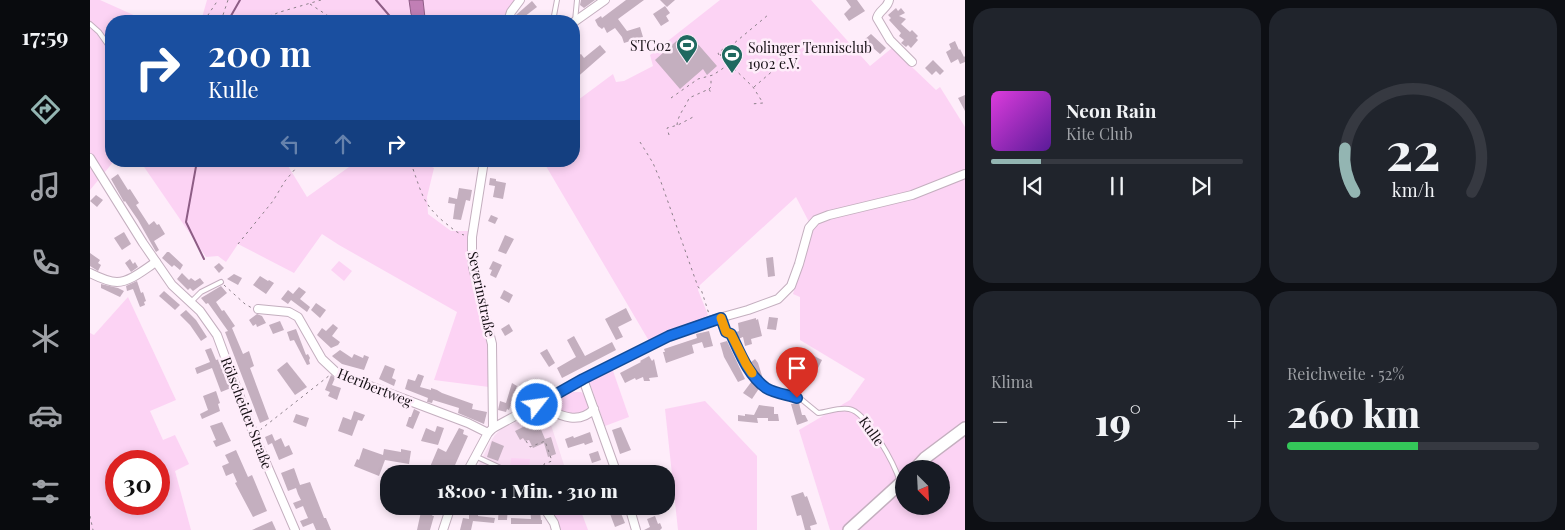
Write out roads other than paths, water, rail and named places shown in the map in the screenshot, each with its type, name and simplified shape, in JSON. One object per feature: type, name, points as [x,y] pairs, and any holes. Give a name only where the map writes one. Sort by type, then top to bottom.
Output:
[{"type":"street","points":[[510,15],[520,0]]},
{"type":"street","points":[[580,18],[605,0]]},
{"type":"street","points":[[889,0],[877,18],[890,40],[912,62]]},
{"type":"street","name":"Rölscheider Straße","points":[[90,158],[172,285],[192,302],[217,335],[254,435],[295,530]]},
{"type":"street","name":"Severinstraße","points":[[483,167],[472,236],[472,252],[473,266],[488,324],[492,350],[491,430]]},
{"type":"street","points":[[470,465],[491,430],[583,379],[669,336],[712,320],[774,302],[786,293],[791,286],[808,231],[816,220],[829,215],[912,195],[965,174]]},
{"type":"street","points":[[90,274],[120,282],[156,262]]},
{"type":"street","name":"Heribertweg","points":[[258,309],[289,312],[298,316],[318,354],[334,372],[491,430]]},
{"type":"street","points":[[583,379],[614,465]]},
{"type":"street","points":[[537,405],[562,416],[574,418],[585,416],[594,408]]},
{"type":"street","points":[[923,460],[965,428]]},
{"type":"street","points":[[849,530],[895,487]]},
{"type":"street","points":[[443,530],[448,515]]},
{"type":"street","points":[[549,515],[556,530]]},
{"type":"street","points":[[632,515],[636,530]]},
{"type":"lane","points":[[554,15],[557,0]]},
{"type":"lane","points":[[575,15],[577,0]]},
{"type":"lane","points":[[90,24],[105,40]]},
{"type":"lane","points":[[192,302],[201,292],[221,282]]},
{"type":"lane","name":"Kulle","points":[[721,318],[726,332],[731,334],[753,375],[766,388],[801,399],[818,413],[846,409],[854,410],[861,414],[895,468]]},
{"type":"lane","points":[[475,456],[494,465]]},
{"type":"waterway","points":[[231,15],[240,0]]},
{"type":"waterway","points":[[376,0],[389,15]]},
{"type":"waterway","points":[[196,167],[186,222],[204,259]]},
{"type":"place","name":"STC02","points":[[687,64]]},
{"type":"place","name":"Solinger Tennisclub 1902 e.V.","points":[[732,74]]}]
